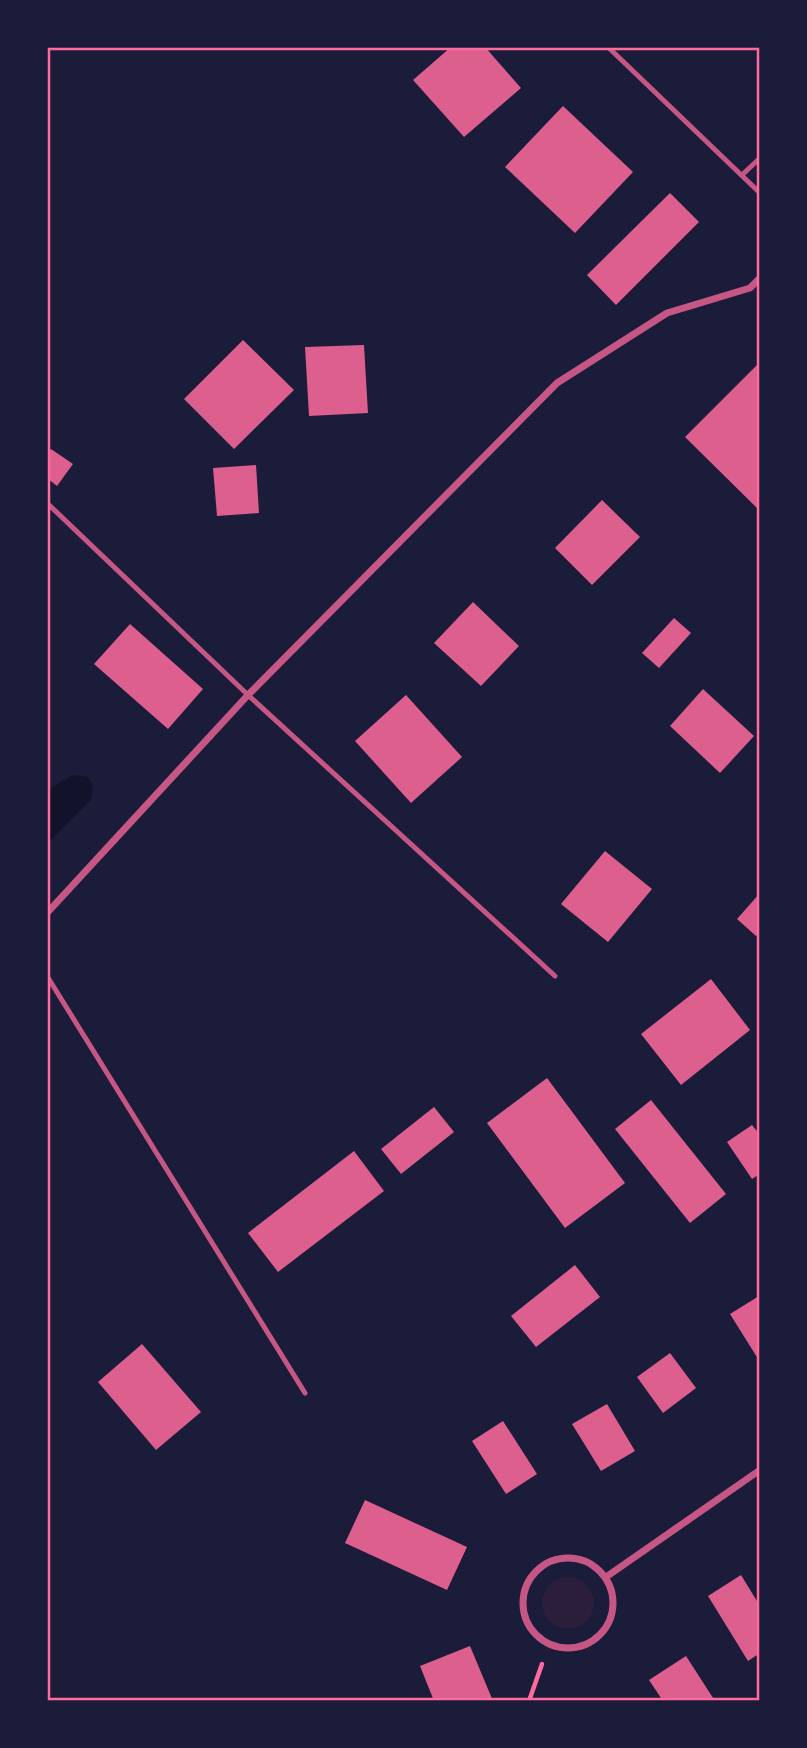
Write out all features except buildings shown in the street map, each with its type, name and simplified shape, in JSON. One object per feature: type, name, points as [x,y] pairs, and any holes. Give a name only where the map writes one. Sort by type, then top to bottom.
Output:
[{"type":"street","points":[[47,913],[248,695],[557,383],[667,313],[750,288],[760,278]]},
{"type":"street","points":[[606,1577],[760,1470]]},
{"type":"street","points":[[560,1558],[578,1558],[594,1566],[606,1577],[613,1595],[612,1613],[605,1629],[591,1642],[576,1647],[559,1647],[542,1640],[529,1627],[523,1610],[523,1593],[531,1576],[543,1564],[560,1558]]},
{"type":"lane","points":[[608,47],[760,193]]},
{"type":"lane","points":[[742,175],[760,158]]},
{"type":"lane","points":[[47,503],[248,695],[555,976]]},
{"type":"lane","points":[[47,976],[305,1393]]},
{"type":"path","points":[[529,1701],[542,1664]]},
{"type":"shaded area","points":[[73,775],[88,777],[93,787],[91,800],[47,844],[47,790]]},
{"type":"shaded area","points":[[568,1577],[578,1579],[586,1585],[592,1593],[592,1613],[586,1621],[578,1627],[568,1629],[558,1627],[550,1621],[544,1613],[542,1603],[544,1593],[550,1585],[558,1579]]}]
